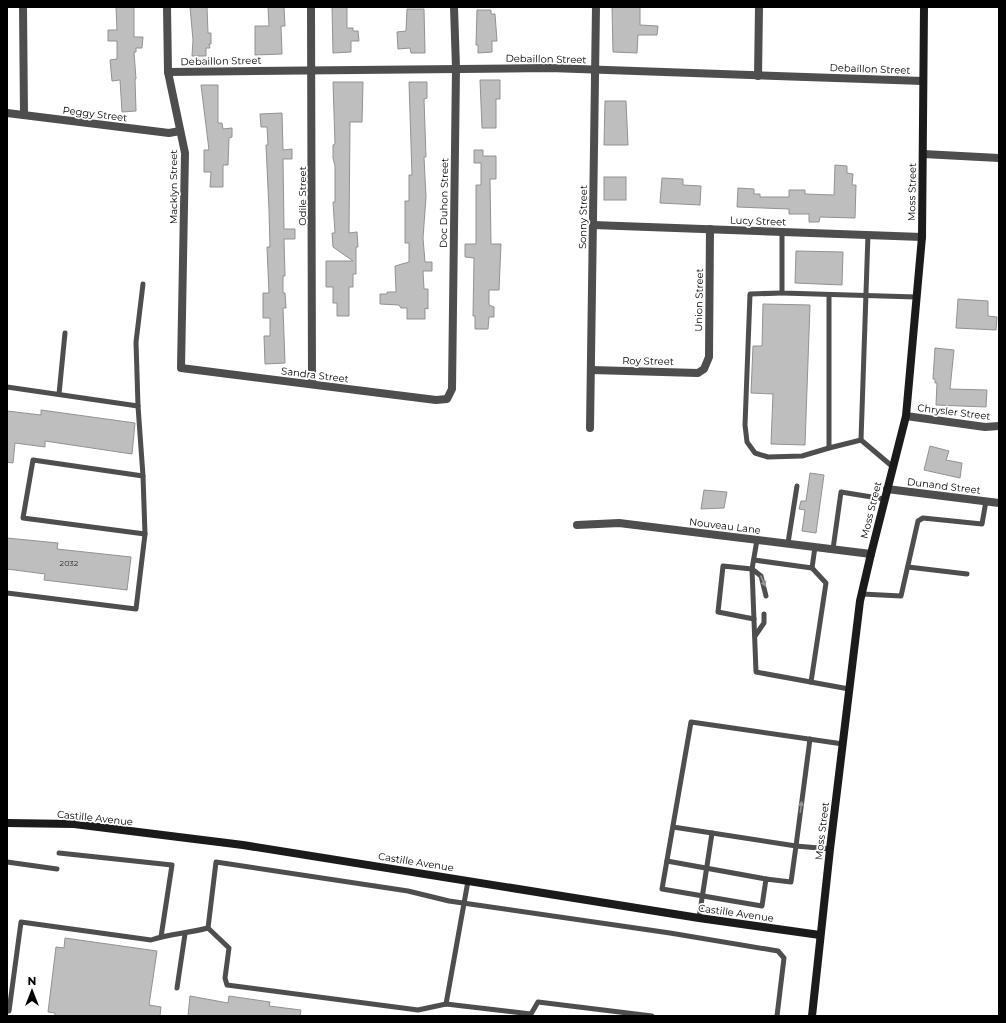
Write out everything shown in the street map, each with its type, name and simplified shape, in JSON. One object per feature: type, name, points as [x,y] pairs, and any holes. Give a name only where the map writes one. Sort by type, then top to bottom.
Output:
[{"type":"main road","name":"Moss Street","points":[[812,1016],[842,744],[862,594],[884,498],[906,416],[922,237],[924,7]]},
{"type":"main road","name":"Castille Avenue","points":[[7,823],[74,824],[204,840],[699,918],[820,935]]},
{"type":"street","points":[[23,7],[24,115]]},
{"type":"street","name":"Macklyn Street","points":[[167,7],[168,72],[185,153],[181,368]]},
{"type":"street","name":"Odile Street","points":[[311,7],[312,384]]},
{"type":"street","name":"Doc Duhon Street","points":[[447,399],[452,389],[456,68],[454,7]]},
{"type":"street","name":"Sonny Street","points":[[590,428],[596,7]]},
{"type":"street","points":[[758,76],[759,7]]},
{"type":"street","name":"Debaillon Street","points":[[168,72],[456,68],[595,70],[923,81]]},
{"type":"street","name":"Peggy Street","points":[[7,113],[169,133],[180,131]]},
{"type":"street","points":[[923,154],[999,158]]},
{"type":"street","name":"Lucy Street","points":[[593,225],[922,237]]},
{"type":"street","name":"Union Street","points":[[704,369],[709,357],[710,229]]},
{"type":"street","name":"Sandra Street","points":[[181,368],[436,400],[447,399]]},
{"type":"street","name":"Roy Street","points":[[591,370],[698,373],[704,369]]},
{"type":"street","name":"Chrysler Street","points":[[906,416],[985,427],[999,426]]},
{"type":"street","name":"Dunand Street","points":[[887,489],[999,503]]},
{"type":"street","name":"Nouveau Lane","points":[[577,525],[619,523],[871,554]]},
{"type":"lane","points":[[782,232],[782,293]]},
{"type":"lane","points":[[861,440],[868,234]]},
{"type":"lane","points":[[7,593],[136,609],[145,534],[144,476],[138,406],[136,342],[143,284]]},
{"type":"lane","points":[[861,440],[802,456],[768,457],[754,453],[747,442],[746,425],[750,294],[782,293],[916,297]]},
{"type":"lane","points":[[829,295],[829,448]]},
{"type":"lane","points":[[59,394],[65,333]]},
{"type":"lane","points":[[7,387],[138,406]]},
{"type":"lane","points":[[861,440],[893,467]]},
{"type":"lane","points":[[144,476],[33,460],[24,518],[145,534]]},
{"type":"lane","points":[[788,543],[797,486]]},
{"type":"lane","points":[[832,549],[841,492],[884,498]]},
{"type":"lane","points":[[862,594],[901,596],[918,521],[923,518],[982,524],[986,501]]},
{"type":"lane","points":[[757,540],[752,569],[756,672],[849,689]]},
{"type":"lane","points":[[812,568],[815,547]]},
{"type":"lane","points":[[754,560],[812,568],[826,583],[812,682]]},
{"type":"lane","points":[[754,619],[718,612],[723,566],[752,569],[761,576],[766,596]]},
{"type":"lane","points":[[908,567],[967,574]]},
{"type":"lane","points":[[755,637],[764,623],[764,614]]},
{"type":"lane","points":[[766,879],[762,906],[662,889],[691,722],[842,744]]},
{"type":"lane","points":[[667,861],[766,879],[791,882],[810,739]]},
{"type":"lane","points":[[673,827],[796,846],[830,849]]},
{"type":"lane","points":[[699,918],[712,833]]},
{"type":"lane","points":[[59,853],[172,865],[161,937]]},
{"type":"lane","points":[[7,862],[57,869]]},
{"type":"lane","points":[[208,928],[216,862],[395,889],[464,903],[670,933],[778,951],[784,958],[777,1016]]},
{"type":"lane","points":[[446,1004],[468,881]]},
{"type":"lane","points":[[7,1011],[9,1011],[20,922],[151,940],[208,928]]},
{"type":"lane","points":[[208,928],[229,948],[225,978],[227,985],[418,1010],[446,1004],[530,1014],[538,1002],[652,1016]]},
{"type":"lane","points":[[176,988],[185,934]]},
{"type":"building","points":[[116,7],[134,7],[134,37],[143,37],[142,48],[136,48],[136,52],[134,52],[136,111],[122,112],[120,80],[112,81],[110,60],[117,59],[117,41],[108,41],[108,30],[117,30]]},
{"type":"building","points":[[190,7],[207,7],[208,33],[211,33],[211,44],[209,44],[210,48],[206,48],[206,56],[192,56],[193,40]]},
{"type":"building","points":[[268,7],[284,7],[285,26],[281,26],[282,54],[255,55],[255,26],[269,26]]},
{"type":"building","points":[[332,7],[347,7],[347,28],[353,28],[353,31],[358,31],[359,41],[351,41],[351,52],[333,53]]},
{"type":"building","points":[[612,7],[640,7],[640,25],[658,26],[657,35],[638,35],[637,53],[613,52]]},
{"type":"building","points":[[407,9],[424,9],[425,53],[411,53],[410,48],[398,49],[397,32],[406,31]]},
{"type":"building","points":[[477,10],[491,10],[491,14],[495,14],[497,41],[492,41],[492,52],[478,53],[478,45],[476,45]]},
{"type":"building","points":[[480,80],[500,80],[500,99],[496,99],[496,128],[482,128]]},
{"type":"building","points":[[333,82],[363,82],[362,122],[350,122],[349,233],[357,232],[358,247],[356,247],[356,274],[353,274],[353,287],[349,287],[349,316],[337,316],[337,303],[333,303],[333,287],[326,287],[326,261],[353,261],[333,247],[332,233],[335,233],[333,202],[335,202],[335,166],[333,158],[333,145],[335,144]]},
{"type":"building","points":[[409,82],[427,82],[427,98],[424,99],[426,197],[423,238],[425,262],[432,262],[432,271],[423,271],[424,289],[428,289],[428,309],[425,308],[425,319],[407,319],[407,308],[401,308],[399,305],[380,304],[380,294],[396,292],[395,266],[409,262],[409,243],[405,243],[405,201],[409,201],[409,175],[412,175]]},
{"type":"building","points":[[201,85],[218,85],[218,123],[222,123],[223,129],[232,128],[232,137],[229,138],[228,165],[223,165],[223,187],[210,187],[211,172],[204,172],[204,150],[209,150]]},
{"type":"building","points":[[605,101],[626,101],[628,145],[604,145]]},
{"type":"building","points":[[282,113],[283,150],[292,149],[292,159],[283,159],[284,229],[295,229],[295,239],[284,239],[285,276],[283,276],[283,293],[285,293],[286,308],[283,308],[285,363],[265,364],[264,336],[270,336],[270,318],[263,318],[263,293],[269,293],[267,247],[270,247],[266,145],[268,145],[267,127],[261,127],[260,114]]},
{"type":"building","points":[[474,150],[483,150],[483,156],[496,156],[496,179],[490,179],[491,244],[501,244],[499,290],[489,290],[489,305],[494,307],[494,317],[489,317],[488,329],[475,329],[475,316],[473,316],[474,258],[465,257],[465,244],[476,244],[476,185],[481,185],[481,163],[474,163]]},
{"type":"building","points":[[835,165],[847,166],[847,173],[853,174],[852,185],[856,185],[855,218],[820,217],[819,222],[809,222],[809,214],[789,214],[789,209],[737,207],[738,188],[754,189],[754,194],[760,194],[760,197],[789,197],[789,190],[805,190],[805,194],[834,195]]},
{"type":"building","points":[[604,177],[626,177],[626,200],[604,200]]},
{"type":"building","points":[[662,178],[683,179],[683,185],[701,186],[700,205],[660,203]]},
{"type":"building","points":[[796,251],[843,252],[842,285],[795,283]]},
{"type":"building","points":[[958,299],[988,301],[988,316],[997,317],[996,330],[956,328]]},
{"type":"building","points":[[763,304],[810,305],[805,445],[771,444],[773,394],[751,393],[753,346],[762,346]]},
{"type":"building","points":[[935,348],[954,350],[950,389],[987,390],[986,407],[936,405],[937,383],[935,383],[935,379],[933,379]]},
{"type":"building","points":[[41,410],[135,423],[132,454],[45,441],[45,447],[15,443],[13,463],[7,462],[7,411],[41,415]]},
{"type":"building","points":[[930,446],[949,451],[946,460],[962,463],[960,478],[924,470]]},
{"type":"building","points":[[810,473],[824,475],[816,533],[802,531],[805,510],[799,509],[801,501],[806,501]]},
{"type":"building","points":[[704,490],[727,492],[724,508],[701,509]]},
{"type":"building","points":[[7,538],[58,543],[57,549],[131,557],[127,590],[44,580],[45,574],[7,569]]},
{"type":"building","points":[[65,938],[157,951],[149,1005],[161,1007],[160,1016],[55,1016],[55,1013],[48,1012],[56,947],[64,948]]},
{"type":"building","points":[[190,996],[228,1003],[229,996],[270,1002],[269,1006],[301,1010],[300,1016],[188,1016]]}]
